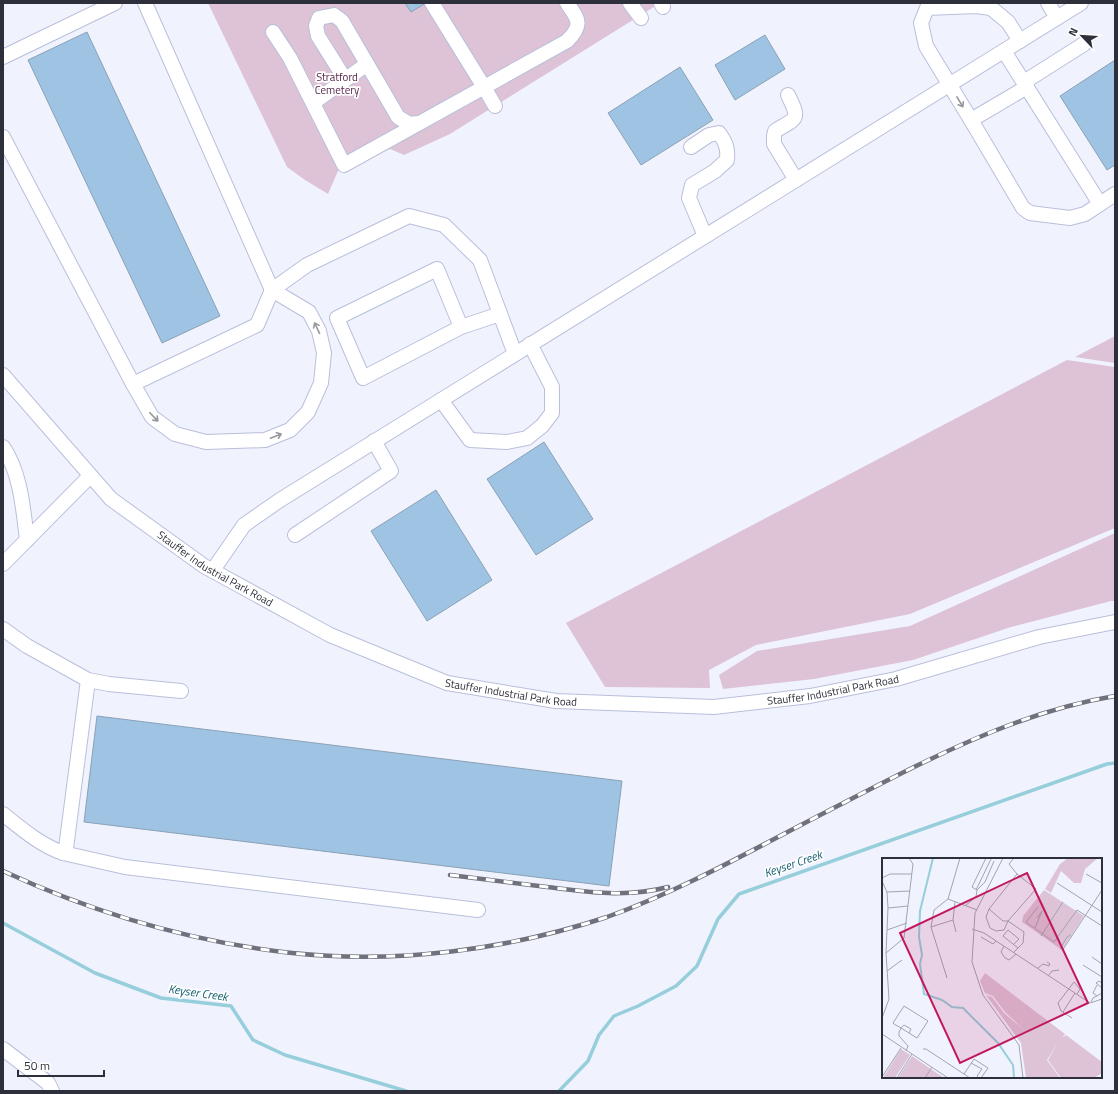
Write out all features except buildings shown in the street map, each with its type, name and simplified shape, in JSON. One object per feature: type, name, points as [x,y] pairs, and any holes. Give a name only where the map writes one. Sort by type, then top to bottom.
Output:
[{"type":"street","points":[[3,57],[115,3]]},
{"type":"street","points":[[3,137],[133,384],[152,417],[175,434],[206,442],[265,440],[290,430],[308,412],[321,383],[324,353],[319,331],[309,312],[272,290],[145,3]]},
{"type":"street","points":[[432,3],[495,106]]},
{"type":"street","points":[[273,32],[290,58],[344,165],[567,41],[576,32],[578,19],[567,3]]},
{"type":"street","points":[[630,3],[641,18]]},
{"type":"street","points":[[1048,3],[1057,18]]},
{"type":"street","points":[[213,570],[244,525],[280,500],[1081,3]]},
{"type":"street","points":[[1020,41],[1008,22],[991,8],[976,6],[927,8],[921,23],[926,46],[1023,208],[1030,213],[1070,218],[1085,214],[1115,194]]},
{"type":"street","points":[[345,79],[318,36],[316,26],[319,18],[334,16],[342,21],[398,117],[409,124],[420,123]]},
{"type":"street","points":[[971,120],[1084,44]]},
{"type":"street","points":[[1004,51],[1100,204]]},
{"type":"street","points":[[313,103],[367,64]]},
{"type":"street","points":[[788,95],[796,116],[793,120],[775,131],[774,144],[796,180]]},
{"type":"street","points":[[691,147],[709,135],[718,133],[724,140],[728,150],[727,160],[715,171],[692,185],[689,198],[705,236]]},
{"type":"street","points":[[133,384],[257,325],[272,290],[307,265],[409,216],[444,225],[480,260],[515,354]]},
{"type":"street","points":[[461,327],[437,269],[337,318],[363,378],[461,327],[500,314]]},
{"type":"street","points":[[441,400],[470,440],[507,442],[527,438],[542,426],[552,413],[552,387],[530,344]]},
{"type":"street","name":"Stauffer Industrial Park Road","points":[[3,375],[111,500],[204,566],[330,635],[448,682],[556,701],[714,707],[810,696],[896,679],[1039,637],[1115,622]]},
{"type":"street","points":[[295,535],[391,471],[374,441]]},
{"type":"street","points":[[3,447],[15,469],[21,494],[27,540]]},
{"type":"street","points":[[3,564],[90,476]]},
{"type":"street","points":[[3,629],[27,646],[88,680],[109,684],[182,691]]},
{"type":"street","points":[[63,853],[66,848],[88,680]]},
{"type":"street","points":[[3,814],[29,834],[53,849],[63,853],[125,867],[478,910]]},
{"type":"street","points":[[3,1049],[48,1083],[52,1091]]},
{"type":"green space","name":"Stratford Cemetery","points":[[208,3],[655,3],[657,5],[450,134],[404,155],[390,149],[338,171],[328,194],[287,167]]},
{"type":"green space","points":[[1115,336],[1115,363],[1075,357]]},
{"type":"green space","points":[[1067,360],[1115,367],[1115,528],[910,614],[756,645],[709,670],[710,688],[605,687],[566,623]]},
{"type":"green space","points":[[1115,533],[1115,601],[1011,627],[913,660],[814,679],[723,689],[719,675],[757,651],[910,626]]},
{"type":"waterway","name":"Keyser Creek","points":[[559,1091],[588,1061],[599,1035],[614,1016],[638,1006],[676,986],[697,966],[718,919],[739,894],[1107,764],[1115,763]]},
{"type":"waterway","name":"Keyser Creek","points":[[3,923],[95,973],[161,998],[231,1006],[253,1040],[285,1055],[406,1091]]},
{"type":"railway","points":[[3,871],[37,886],[108,913],[181,933],[255,948],[292,953],[371,957],[451,952],[491,946],[569,928],[629,909],[715,870],[894,777],[934,757],[984,735],[1061,708],[1115,696]]},
{"type":"railway","points":[[450,875],[578,891],[608,893],[637,892],[668,887]]}]
